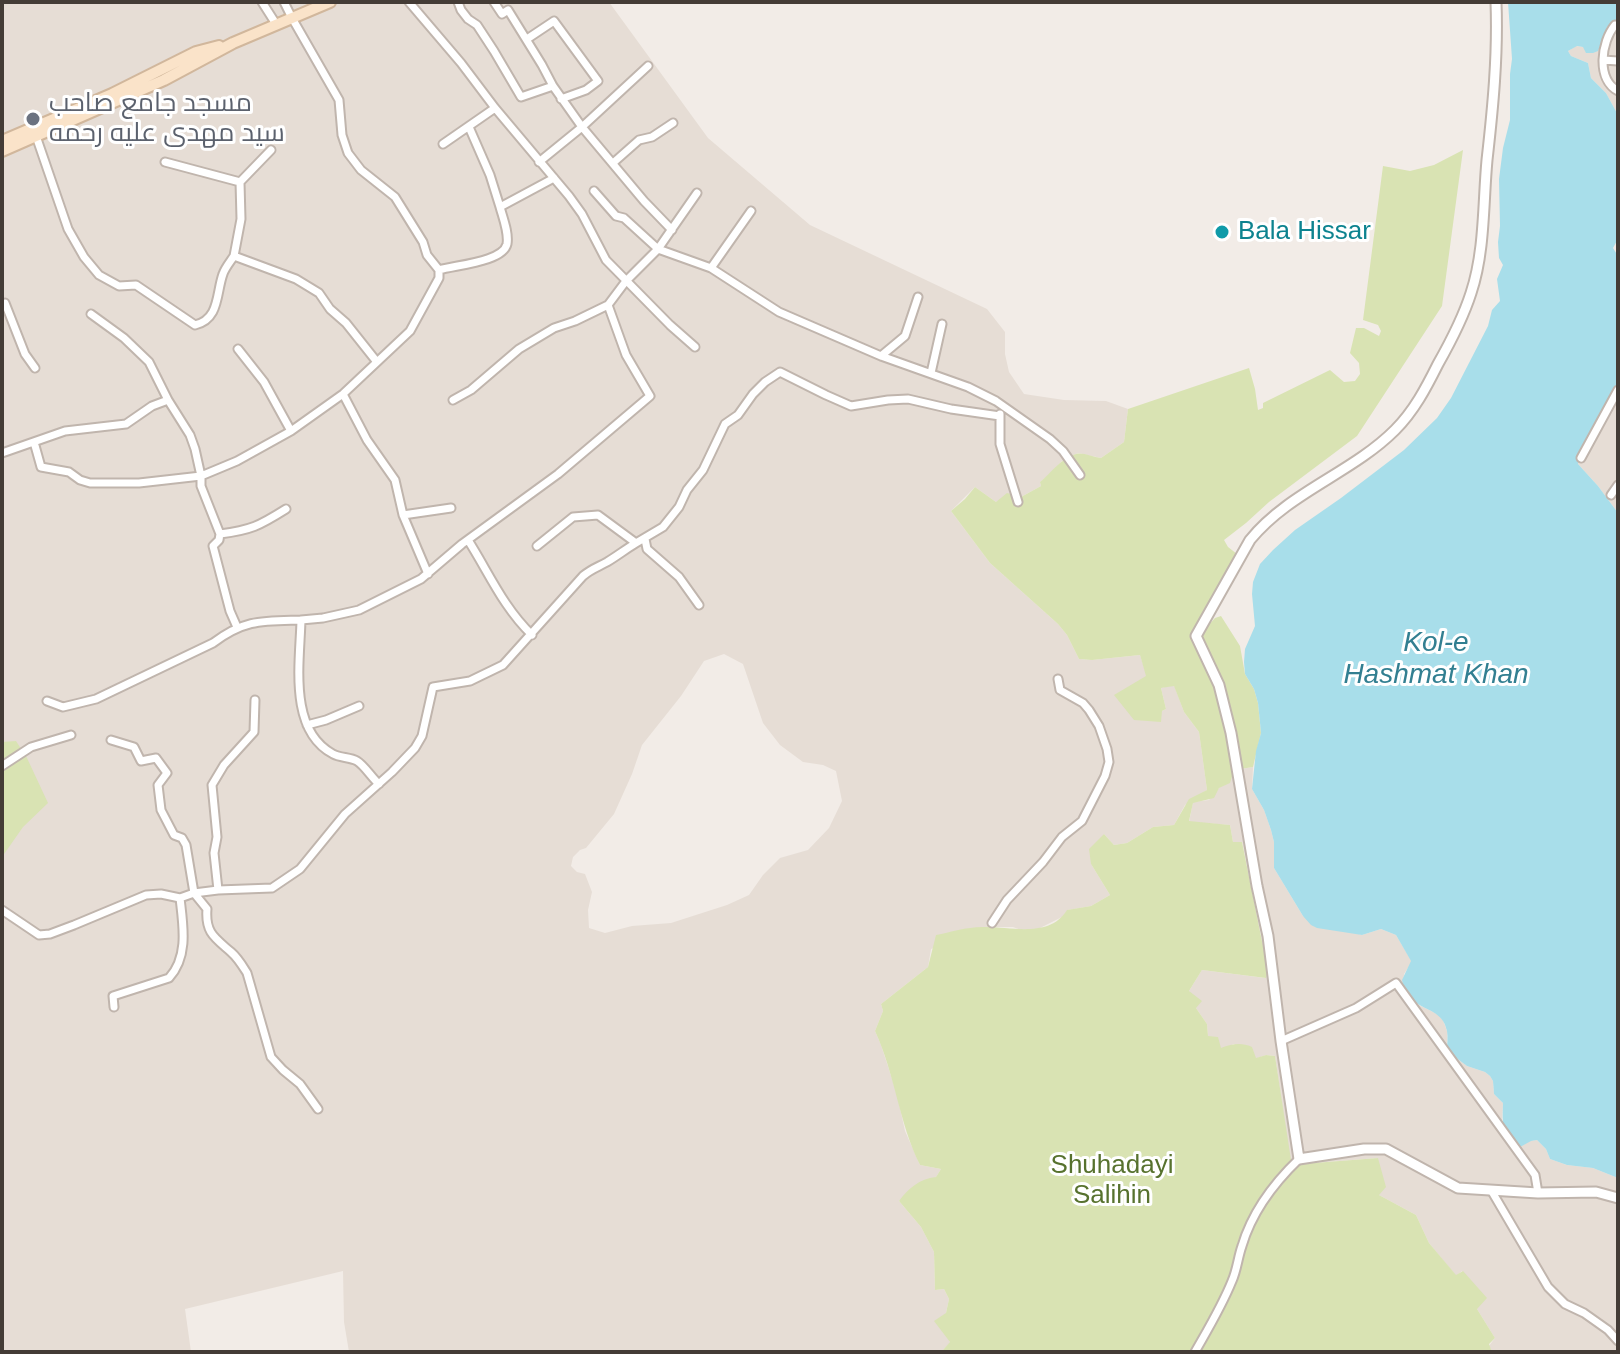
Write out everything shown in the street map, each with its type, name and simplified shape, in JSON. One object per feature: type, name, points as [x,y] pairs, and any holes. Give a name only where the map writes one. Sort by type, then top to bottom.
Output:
[{"type":"main road","points":[[2,151],[164,80],[233,43],[330,2]]},
{"type":"main road","points":[[2,141],[112,94],[196,52],[233,43]]},
{"type":"street","points":[[262,2],[276,24]]},
{"type":"street","points":[[34,442],[41,467],[69,472],[90,483],[139,483],[201,476],[237,461],[291,431],[343,394],[410,331],[439,278],[439,270],[427,255],[423,242],[395,197],[367,175],[348,153],[342,135],[339,100],[284,2]]},
{"type":"street","points":[[409,2],[582,214],[606,260],[695,347]]},
{"type":"street","points":[[458,2],[468,19],[477,25],[521,97],[553,86]]},
{"type":"street","points":[[494,2],[502,14],[508,10],[561,99],[582,127],[672,230]]},
{"type":"street","points":[[1299,1159],[1268,936],[1231,733],[1219,685],[1196,636],[1250,540],[1276,514],[1393,432],[1421,396],[1458,326],[1472,290],[1481,245],[1494,99],[1496,2]]},
{"type":"street","points":[[527,39],[554,21],[598,81],[586,90],[561,99]]},
{"type":"street","points":[[1618,25],[1609,33],[1603,60],[1604,76],[1610,86],[1618,91]]},
{"type":"street","points":[[1603,60],[1618,61]]},
{"type":"street","points":[[539,162],[648,66]]},
{"type":"street","points":[[443,144],[495,108]]},
{"type":"street","points":[[613,163],[639,140],[652,137],[673,123]]},
{"type":"street","points":[[439,270],[477,263],[506,248],[507,238],[500,207],[469,127]]},
{"type":"street","points":[[36,136],[68,229],[99,275],[119,286],[136,285],[195,325],[203,323],[217,305],[223,274],[234,256],[241,219],[240,182],[271,150]]},
{"type":"street","points":[[165,162],[240,182]]},
{"type":"street","points":[[500,207],[554,178]]},
{"type":"street","points":[[594,191],[616,216],[624,218],[658,249],[711,268],[779,312],[881,356],[968,387],[999,403],[1050,439],[1080,475]]},
{"type":"street","points":[[453,400],[471,390],[519,349],[554,328],[608,305],[626,281],[658,249],[697,193]]},
{"type":"street","points":[[711,268],[751,211]]},
{"type":"street","points":[[234,256],[296,279],[319,293],[377,362]]},
{"type":"street","points":[[881,356],[905,336],[918,297]]},
{"type":"street","points":[[5,303],[25,354],[35,368]]},
{"type":"street","points":[[47,701],[63,707],[96,699],[213,643],[237,627],[250,623],[323,618],[359,610],[428,574],[468,540],[558,474],[650,396],[626,355],[608,305]]},
{"type":"street","points":[[91,314],[124,338],[149,362],[190,435],[201,486],[220,534],[213,546],[237,627]]},
{"type":"street","points":[[931,373],[942,324]]},
{"type":"street","points":[[238,349],[264,382],[291,431]]},
{"type":"street","points":[[2,910],[39,935],[50,934],[146,895],[180,898],[218,890],[272,888],[294,875],[345,814],[415,748],[422,736],[433,687],[470,681],[503,665],[592,568],[610,561],[619,552],[663,527],[703,470],[725,424],[738,415],[765,382],[780,372],[851,406],[908,399],[1000,416]]},
{"type":"street","points":[[1581,458],[1618,390]]},
{"type":"street","points":[[343,394],[367,440],[395,480],[403,515],[428,574]]},
{"type":"street","points":[[2,453],[65,431],[126,424],[152,406],[168,400]]},
{"type":"street","points":[[999,403],[1000,444],[1018,502]]},
{"type":"street","points":[[1611,495],[1618,485]]},
{"type":"street","points":[[403,515],[451,508]]},
{"type":"street","points":[[220,534],[248,530],[286,509]]},
{"type":"street","points":[[537,546],[573,517],[598,515],[640,541],[679,577],[699,605]]},
{"type":"street","points":[[468,540],[509,609],[532,635]]},
{"type":"street","points":[[301,620],[298,669],[307,725],[316,740],[332,754],[357,761],[379,784]]},
{"type":"street","points":[[992,923],[1007,900],[1062,837],[1082,821],[1109,762],[1099,726],[1083,703],[1060,690],[1058,679]]},
{"type":"street","points":[[218,890],[212,785],[224,765],[254,732],[255,700]]},
{"type":"street","points":[[307,725],[359,706]]},
{"type":"street","points":[[2,766],[31,747],[71,735]]},
{"type":"street","points":[[111,740],[134,747],[141,761],[156,758],[167,773],[158,785],[161,810],[174,835],[182,838],[186,845],[194,893],[207,909],[206,920],[211,933],[240,961],[247,973],[271,1057],[300,1084],[318,1109]]},
{"type":"street","points":[[114,1007],[113,996],[169,978],[174,973],[182,950],[184,929],[180,898]]},
{"type":"street","points":[[1281,1041],[1356,1008],[1396,983],[1535,1175],[1538,1193]]},
{"type":"street","points":[[1195,1352],[1223,1303],[1254,1215],[1282,1175],[1299,1159],[1364,1149],[1386,1149],[1458,1188],[1538,1193],[1596,1192],[1618,1198]]},
{"type":"street","points":[[1491,1190],[1548,1287],[1565,1304],[1584,1313],[1618,1341]]},
{"type":"shaded area","points":[[2,2],[609,2],[708,138],[810,225],[987,309],[1005,332],[1009,372],[1024,394],[1064,400],[1106,401],[1128,409],[1124,442],[1101,458],[1078,453],[1061,462],[1040,482],[1041,486],[1021,497],[996,502],[975,487],[951,511],[990,563],[1058,624],[1079,659],[1140,655],[1162,711],[1166,709],[1161,688],[1174,685],[1184,712],[1199,732],[1207,790],[1185,805],[1174,825],[1153,827],[1127,843],[1114,845],[1104,834],[1091,864],[1110,895],[1091,906],[1068,910],[1064,916],[1038,929],[993,927],[931,949],[928,967],[881,1004],[883,1011],[875,1031],[897,1094],[905,1131],[920,1165],[941,1169],[936,1177],[899,1201],[921,1227],[934,1252],[935,1290],[944,1289],[949,1299],[946,1313],[950,1343],[943,1352],[349,1352],[344,1322],[343,1271],[185,1309],[191,1352],[2,1352],[2,151],[229,44],[2,141]],"holes":[[[724,654],[743,664],[763,723],[780,745],[803,762],[836,771],[842,801],[829,828],[808,850],[780,858],[749,895],[727,905],[671,923],[632,926],[605,933],[589,928],[588,910],[592,892],[585,874],[571,866],[573,857],[586,848],[614,814],[642,745],[704,661]]]},
{"type":"shaded area","points":[[1618,18],[1618,115],[1606,93],[1591,78],[1588,63],[1571,56],[1568,51],[1576,46],[1602,45],[1607,27]]},
{"type":"shaded area","points":[[1618,384],[1618,513],[1578,464],[1578,457],[1613,401]]},
{"type":"shaded area","points":[[1253,767],[1252,789],[1271,830],[1274,868],[1303,916],[1362,935],[1381,929],[1396,935],[1412,962],[1404,974],[1403,987],[1413,1002],[1443,1020],[1447,1031],[1447,1050],[1467,1066],[1490,1076],[1494,1094],[1503,1103],[1502,1121],[1531,1141],[1537,1140],[1550,1159],[1593,1168],[1618,1178],[1618,1352],[1492,1352],[1489,1346],[1495,1338],[1477,1309],[1462,1271],[1456,1276],[1429,1243],[1416,1215],[1379,1195],[1378,1158],[1314,1163],[1290,1161],[1275,1056],[1255,1059],[1234,1044],[1221,1049],[1208,1036],[1207,1024],[1189,991],[1202,970],[1265,978],[1260,924],[1242,842],[1233,842],[1230,825],[1189,822],[1193,802],[1209,800],[1234,770]]},
{"type":"green space","name":"Shuhadayi Salihin","points":[[1463,150],[1442,306],[1357,436],[1224,540],[1237,554],[1197,623],[1204,630],[1221,616],[1240,646],[1245,674],[1258,703],[1261,733],[1253,767],[1234,770],[1230,783],[1219,788],[1214,798],[1193,803],[1189,821],[1230,825],[1233,842],[1242,842],[1268,971],[1266,978],[1202,970],[1189,991],[1202,1001],[1196,1008],[1207,1024],[1208,1036],[1218,1037],[1221,1048],[1244,1044],[1252,1047],[1256,1058],[1275,1056],[1291,1160],[1314,1163],[1378,1158],[1386,1187],[1379,1195],[1416,1215],[1429,1243],[1456,1275],[1463,1271],[1487,1298],[1477,1309],[1495,1338],[1489,1344],[1492,1352],[943,1352],[950,1342],[934,1321],[946,1313],[949,1299],[944,1289],[935,1290],[934,1252],[921,1227],[899,1201],[915,1185],[936,1177],[941,1169],[920,1165],[913,1149],[875,1031],[883,1011],[881,1004],[928,967],[936,935],[980,927],[1041,928],[1060,919],[1067,910],[1091,906],[1110,895],[1091,864],[1089,849],[1104,834],[1114,845],[1127,843],[1153,827],[1174,825],[1189,799],[1207,790],[1199,732],[1184,712],[1174,686],[1161,688],[1166,709],[1162,711],[1161,722],[1134,720],[1114,695],[1146,676],[1140,655],[1079,659],[1058,624],[990,563],[951,511],[975,487],[996,502],[1007,493],[1021,497],[1041,486],[1040,482],[1071,456],[1082,454],[1101,458],[1124,442],[1128,409],[1249,368],[1258,410],[1263,408],[1263,403],[1330,370],[1344,382],[1355,381],[1360,374],[1359,363],[1350,353],[1356,328],[1364,328],[1379,336],[1381,331],[1378,325],[1363,320],[1383,166],[1410,171],[1434,165]]},
{"type":"green space","points":[[16,741],[48,803],[23,827],[2,857],[2,742]]},
{"type":"water","name":"Kol-e Hashmat Khan","points":[[1508,2],[1618,2],[1618,18],[1607,27],[1598,51],[1586,53],[1583,47],[1577,46],[1568,51],[1571,56],[1588,63],[1591,78],[1606,93],[1618,115],[1618,239],[1613,248],[1618,256],[1618,384],[1613,401],[1589,435],[1578,464],[1618,513],[1618,1178],[1593,1168],[1550,1159],[1537,1140],[1520,1147],[1506,1133],[1503,1103],[1494,1094],[1490,1076],[1467,1066],[1447,1051],[1444,1022],[1418,1004],[1406,991],[1402,980],[1411,961],[1396,935],[1381,929],[1362,935],[1317,928],[1303,916],[1274,868],[1271,830],[1252,789],[1261,733],[1258,703],[1245,674],[1244,662],[1245,649],[1255,626],[1252,594],[1260,564],[1295,530],[1404,450],[1437,418],[1451,398],[1488,326],[1492,310],[1500,301],[1497,279],[1503,265],[1499,258],[1498,242],[1499,179],[1510,120],[1512,59]]},
{"type":"place","name":"مسجد جامع صاحب سید مهدی علیه رحمه","points":[[33,119]]},
{"type":"place","name":"Bala Hissar","points":[[1222,232]]}]
